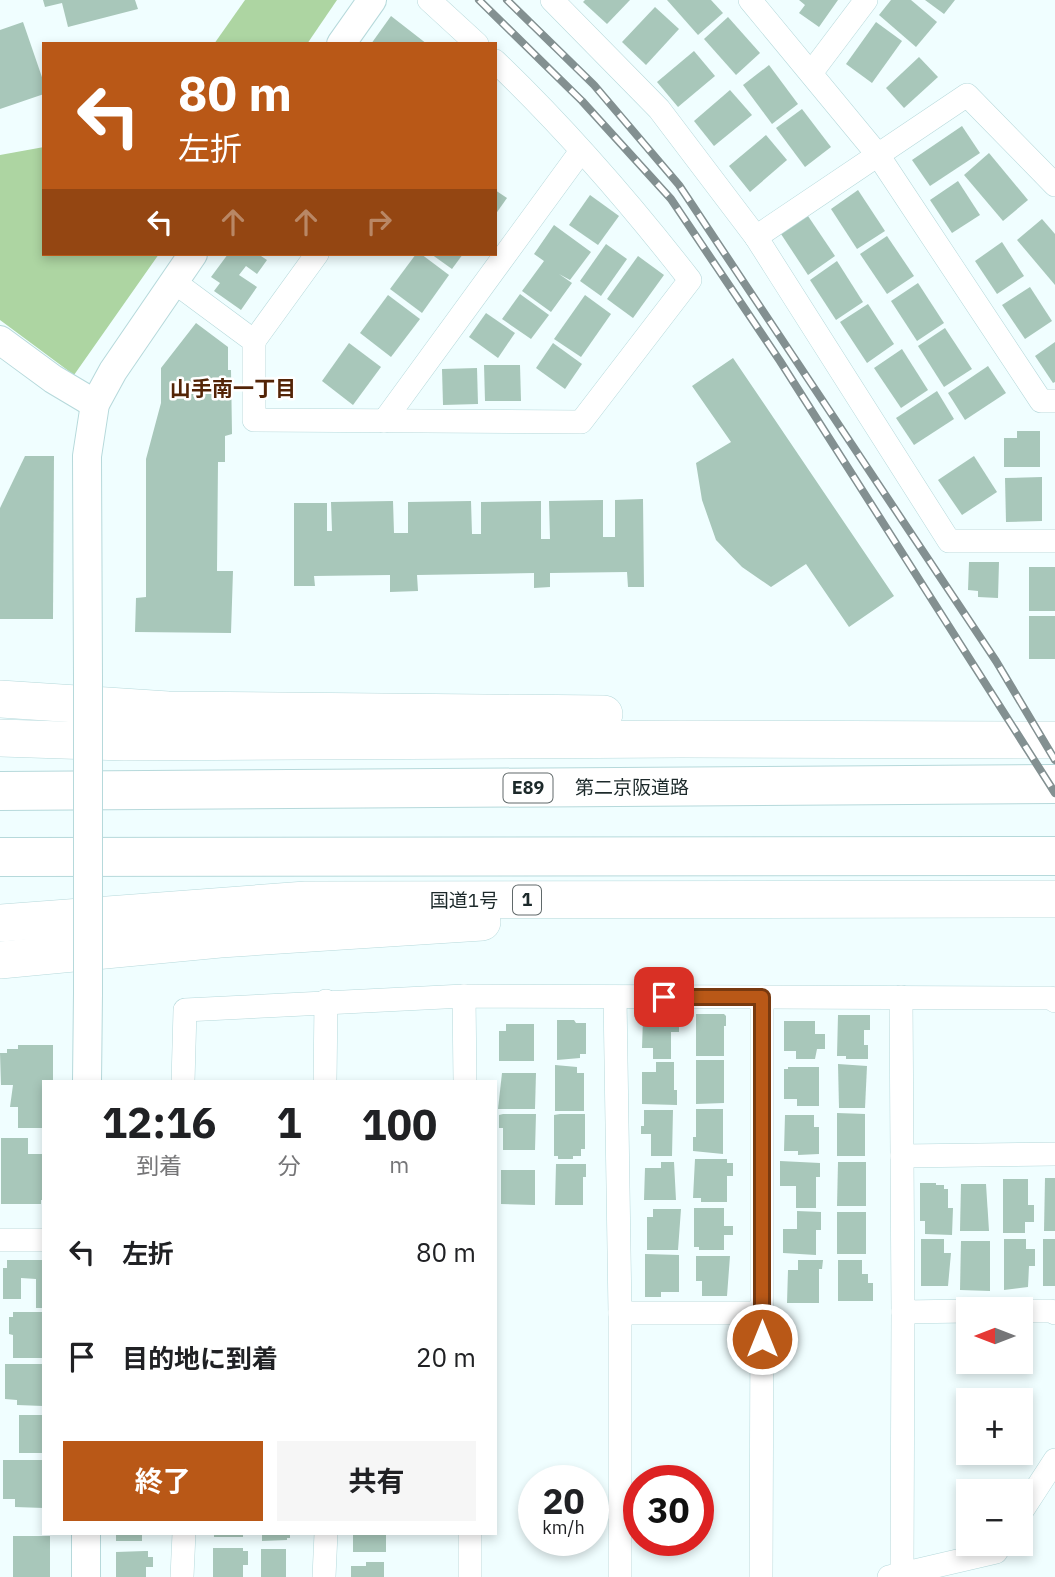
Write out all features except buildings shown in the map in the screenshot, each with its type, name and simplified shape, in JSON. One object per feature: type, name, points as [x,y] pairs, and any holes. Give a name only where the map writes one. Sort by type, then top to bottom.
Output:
[{"type":"highway","points":[[0,699],[168,710],[634,715],[681,739]]},
{"type":"highway","points":[[0,738],[124,742],[1055,740]]},
{"type":"highway","name":"第二京阪道路","points":[[0,791],[1055,784]]},
{"type":"highway","points":[[0,876],[209,856]]},
{"type":"highway","points":[[0,857],[1055,856]]},
{"type":"highway","name":"国道1号","points":[[0,923],[306,900],[1055,899]]},
{"type":"highway","name":"1","points":[[0,961],[220,939],[601,914],[702,900]]},
{"type":"street","points":[[342,42],[372,0]]},
{"type":"street","points":[[429,0],[473,42]]},
{"type":"street","points":[[552,0],[659,109],[756,237],[949,541],[1055,541]]},
{"type":"street","points":[[750,0],[878,155],[1041,401],[1055,401]]},
{"type":"street","points":[[811,73],[866,0]]},
{"type":"street","points":[[316,256],[254,341],[254,420],[581,422],[690,280],[636,211],[532,96],[497,63]]},
{"type":"street","points":[[756,237],[967,95],[1055,185]]},
{"type":"street","points":[[384,421],[582,151]]},
{"type":"street","points":[[87,1080],[87,456],[95,404],[113,371],[191,256]]},
{"type":"street","points":[[173,281],[254,341]]},
{"type":"street","points":[[0,340],[52,379],[95,404]]},
{"type":"street","points":[[464,996],[465,1080]]},
{"type":"street","points":[[183,1080],[184,1010],[464,996],[1051,998],[1055,1001]]},
{"type":"street","points":[[615,997],[620,1313],[620,1577]]},
{"type":"street","points":[[761,1577],[762,997]]},
{"type":"street","points":[[901,998],[903,1311],[896,1575],[979,1556]]},
{"type":"street","points":[[325,1080],[326,1001]]},
{"type":"street","points":[[902,1156],[1055,1154]]},
{"type":"street","points":[[0,1240],[42,1240]]},
{"type":"street","points":[[903,1311],[956,1311]]},
{"type":"street","points":[[1033,1311],[1055,1313]]},
{"type":"street","points":[[620,1313],[762,1313]]},
{"type":"street","points":[[1033,1494],[1055,1460]]},
{"type":"street","points":[[86,1535],[86,1577]]},
{"type":"street","points":[[182,1577],[184,1535]]},
{"type":"street","points":[[324,1577],[326,1535]]},
{"type":"street","points":[[470,1535],[470,1577]]},
{"type":"green space","points":[[245,0],[337,0],[308,42],[215,42]]},
{"type":"green space","points":[[42,147],[42,256],[158,256],[74,375],[0,320],[0,155]]},
{"type":"railway","points":[[479,0],[582,101],[671,199],[780,361],[1055,793]]},
{"type":"railway","points":[[507,0],[594,85],[679,185],[996,661],[1055,760]]},
{"type":"district","name":"山手南一丁目","points":[[233,389]]},
{"type":"route","points":[[664,997],[762,997],[762,1339]]}]
